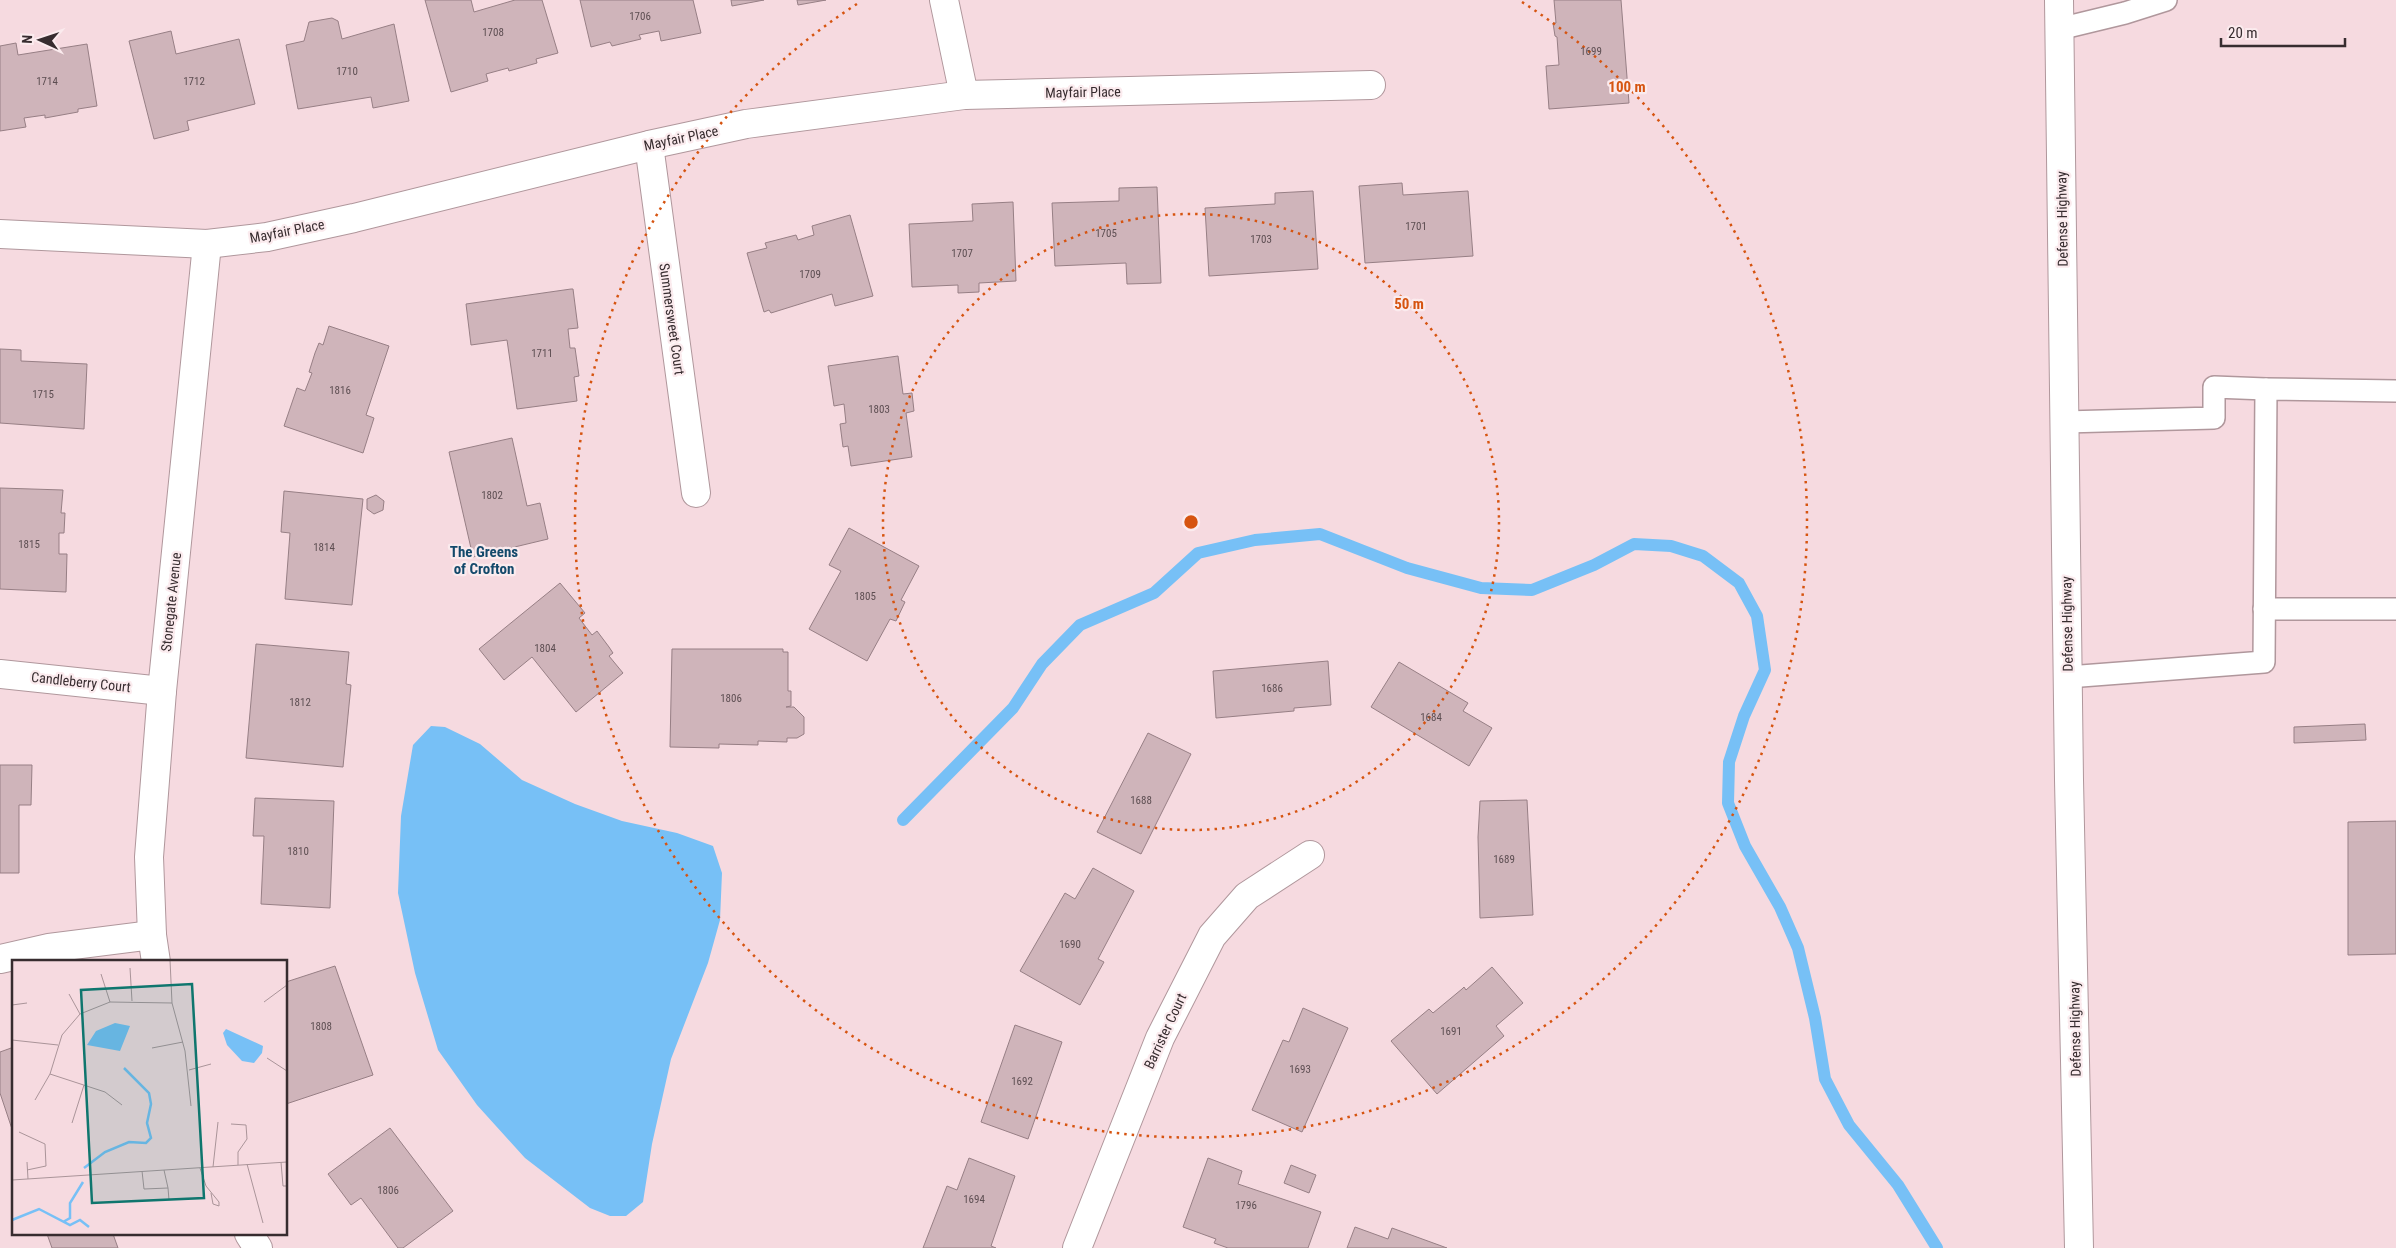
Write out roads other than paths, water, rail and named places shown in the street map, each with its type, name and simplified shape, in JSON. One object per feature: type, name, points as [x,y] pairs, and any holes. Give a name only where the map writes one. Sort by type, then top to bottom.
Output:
[{"type":"street","points":[[944,0],[964,95]]},
{"type":"street","name":"Defense Highway","points":[[2059,0],[2068,676],[2079,1248]]},
{"type":"street","name":"Mayfair Place","points":[[0,234],[207,244],[267,237],[354,218],[649,145],[746,124],[964,95],[1371,84]]},
{"type":"street","name":"Summersweet Court","points":[[649,145],[696,493]]},
{"type":"street","name":"Stonegate Avenue","points":[[156,960],[152,935],[149,857],[162,691],[207,244]]},
{"type":"street","name":"Candleberry Court","points":[[0,674],[162,691]]},
{"type":"street","name":"Barrister Court","points":[[1077,1248],[1160,1038],[1212,936],[1247,896],[1310,855]]},
{"type":"street","points":[[0,959],[49,948],[152,935]]},
{"type":"street","points":[[250,1236],[258,1248]]},
{"type":"lane","points":[[2059,29],[2124,13],[2166,0]]},
{"type":"lane","points":[[2065,422],[2214,418],[2214,387],[2396,391]]},
{"type":"lane","points":[[2068,676],[2264,662],[2266,389]]},
{"type":"lane","points":[[2264,609],[2396,609]]},
{"type":"water","points":[[431,726],[445,727],[480,744],[522,780],[575,804],[622,821],[677,833],[713,846],[722,873],[720,920],[708,963],[671,1059],[652,1144],[643,1202],[626,1216],[610,1216],[590,1208],[525,1158],[477,1105],[438,1050],[415,973],[398,893],[401,816],[413,745]]},
{"type":"waterway","points":[[903,820],[1013,708],[1042,664],[1080,625],[1154,593],[1198,553],[1255,540],[1320,534],[1407,568],[1481,588],[1532,590],[1594,565],[1634,544],[1671,546],[1703,556],[1739,583],[1757,616],[1765,670],[1744,716],[1729,762],[1728,803],[1745,846],[1780,907],[1798,948],[1815,1018],[1825,1079],[1849,1125],[1898,1185],[1937,1248]]},
{"type":"district","name":"The Greens of Crofton","points":[[484,560]]}]
